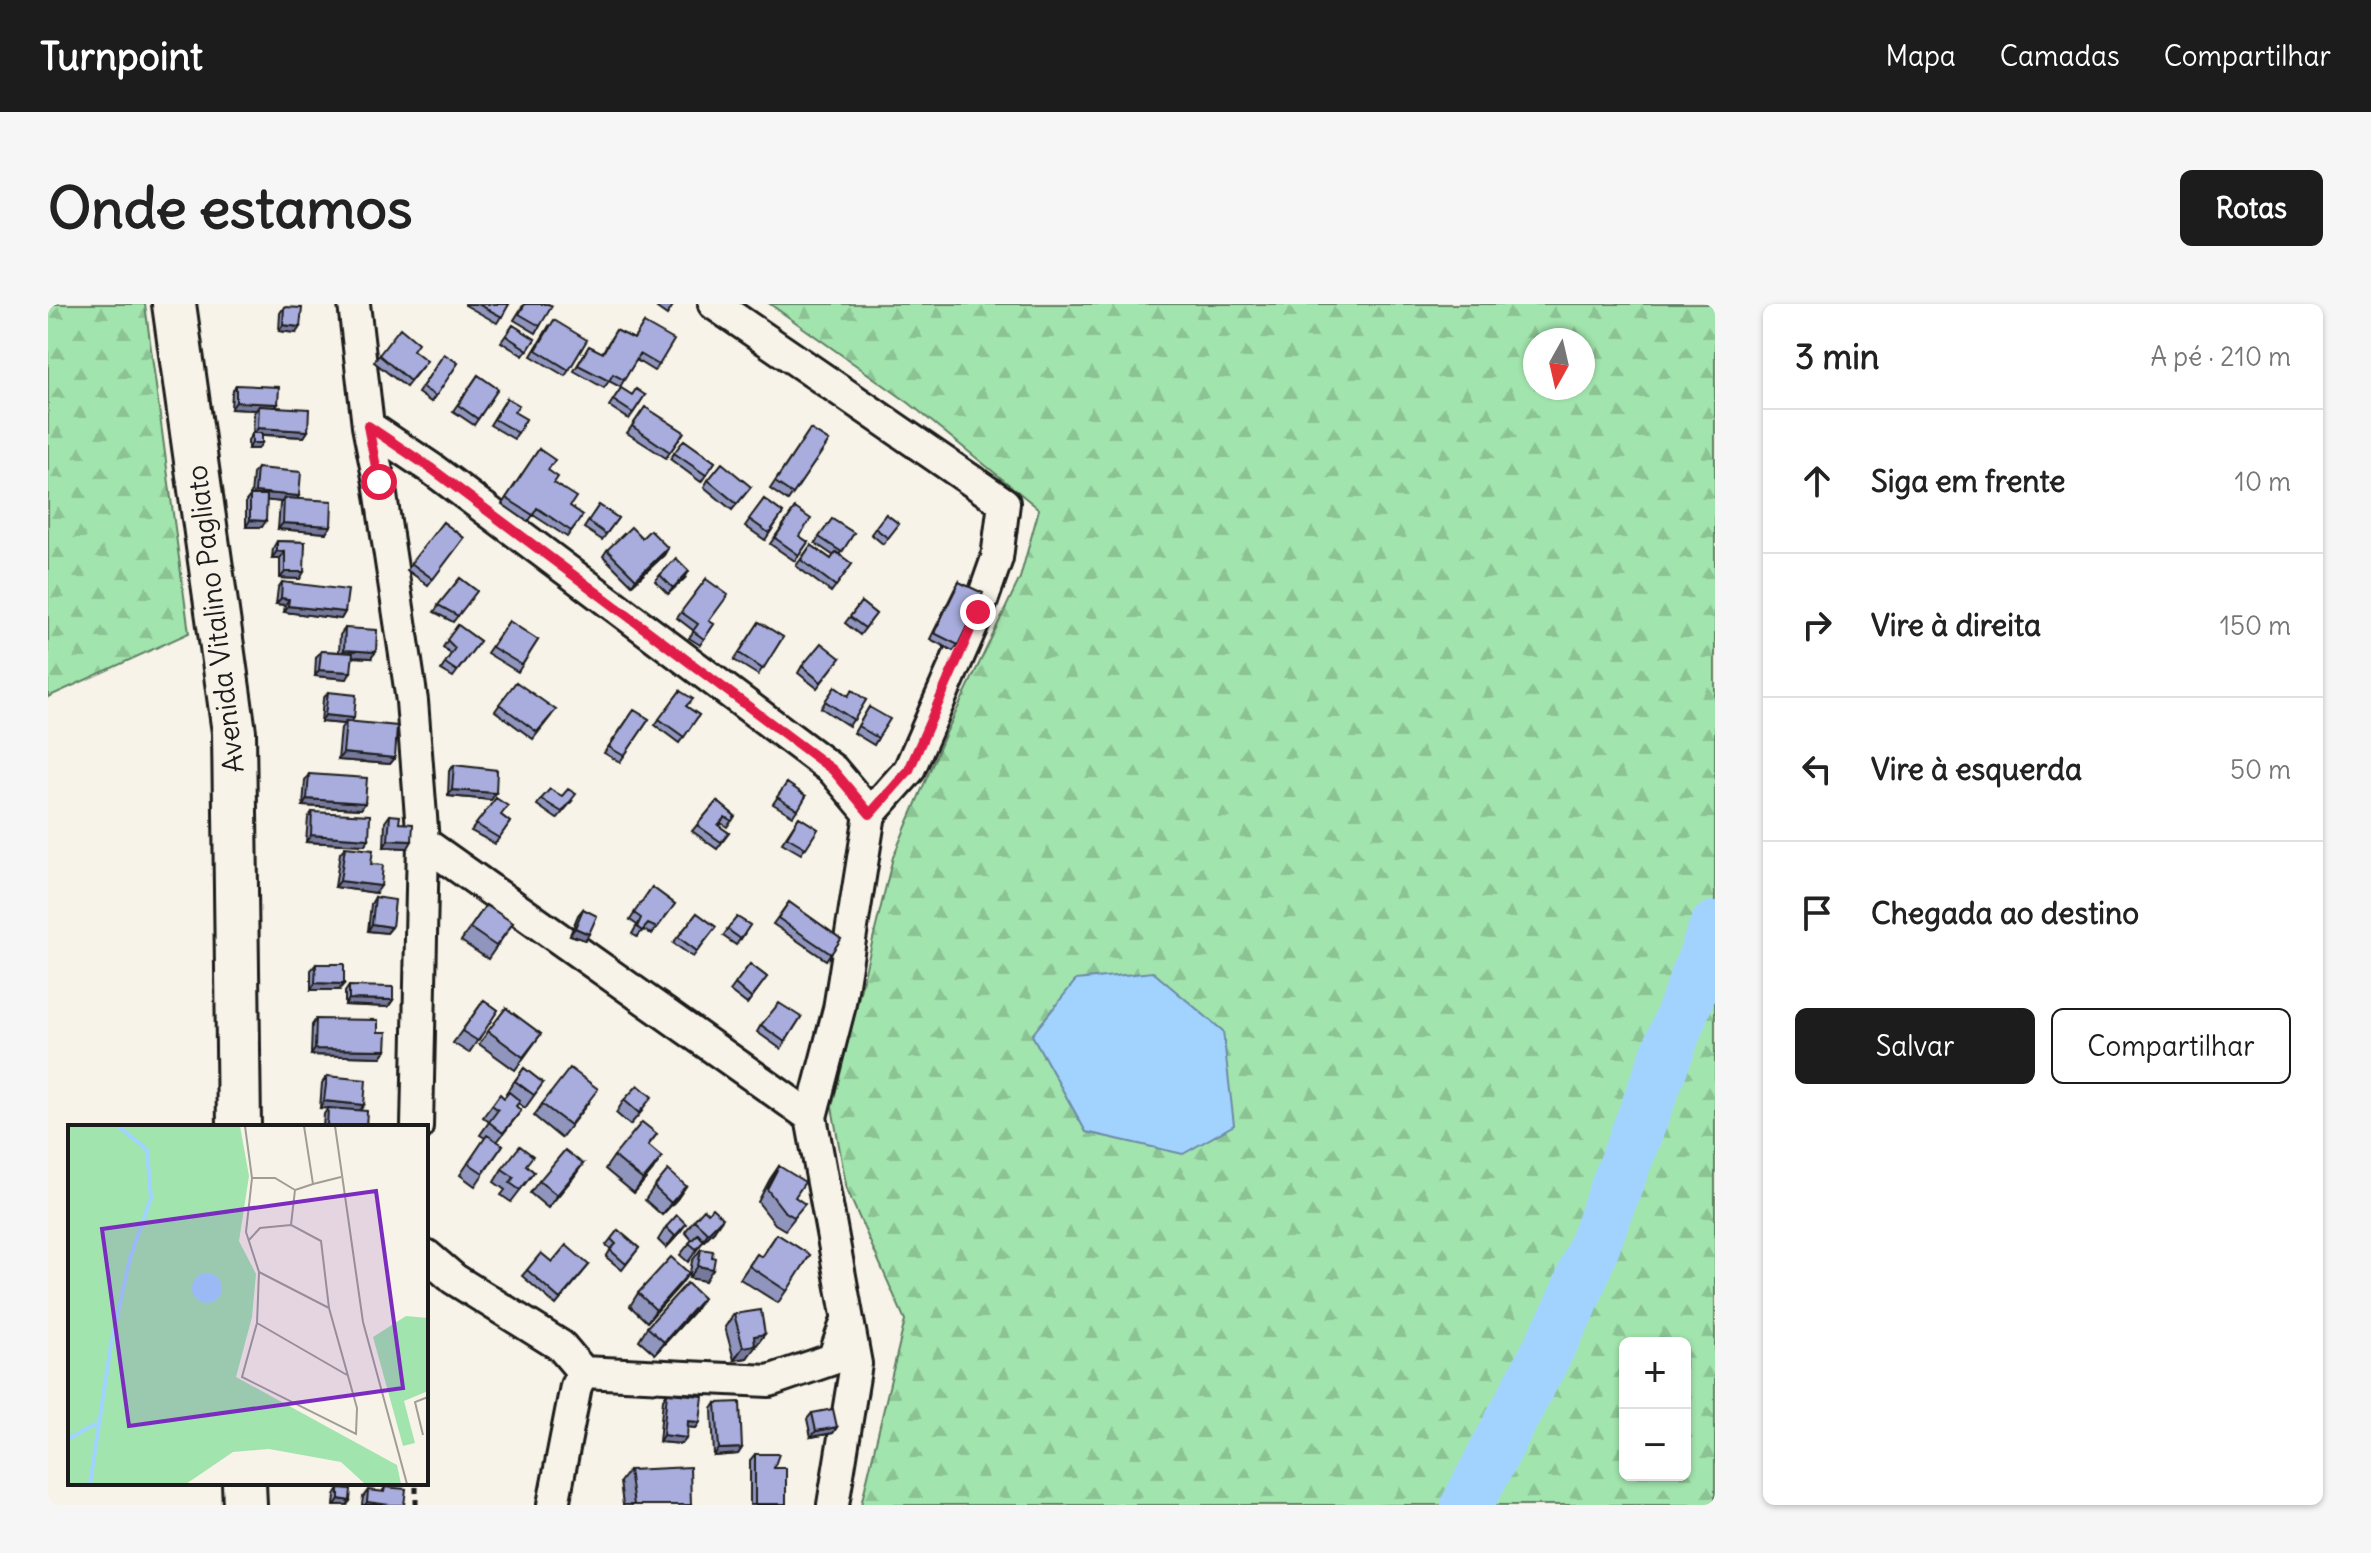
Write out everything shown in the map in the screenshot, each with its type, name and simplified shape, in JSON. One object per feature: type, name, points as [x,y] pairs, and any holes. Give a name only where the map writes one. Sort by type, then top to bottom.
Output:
[{"type":"street","name":"Avenida Vitalino Pagliato","points":[[174,304],[234,732],[239,1125]]},
{"type":"street","points":[[354,304],[368,426],[412,701],[423,842],[417,1125]]},
{"type":"street","points":[[714,304],[1004,503],[997,558],[966,641],[909,770],[870,814],[839,1009],[811,1117],[856,1364],[833,1505]]},
{"type":"street","points":[[368,426],[432,469],[833,770],[870,814]]},
{"type":"street","points":[[423,842],[811,1117]]},
{"type":"street","points":[[428,1257],[454,1279],[561,1346],[583,1372],[769,1381],[833,1359],[848,1318]]},
{"type":"street","points":[[553,1505],[576,1386],[583,1372]]},
{"type":"street","points":[[244,1485],[245,1505]]},
{"type":"green space","points":[[48,304],[145,304],[189,633],[48,697]]},
{"type":"green space","points":[[770,304],[1715,304],[1715,1505],[861,1505],[905,1320],[847,1190],[832,1107],[893,857],[945,735],[1020,578],[1039,509],[909,403]]},
{"type":"water","points":[[1153,972],[1223,1031],[1234,1125],[1183,1154],[1086,1132],[1032,1035],[1076,980]]},
{"type":"building","points":[[478,304],[509,304],[502,317]]},
{"type":"building","points":[[525,304],[552,306],[540,326],[519,314]]},
{"type":"building","points":[[284,307],[302,308],[300,327],[283,325]]},
{"type":"building","points":[[554,320],[587,340],[569,370],[536,350]]},
{"type":"building","points":[[644,323],[674,340],[659,365],[640,354],[624,380],[613,374],[609,381],[578,365],[589,346],[603,353],[616,330],[634,339]]},
{"type":"building","points":[[513,325],[535,339],[528,350],[506,336]]},
{"type":"building","points":[[400,328],[418,343],[413,350],[427,361],[410,381],[379,355]]},
{"type":"building","points":[[444,354],[458,363],[436,396],[422,387]]},
{"type":"building","points":[[478,375],[498,389],[478,419],[458,405]]},
{"type":"building","points":[[236,385],[279,387],[278,404],[236,402]]},
{"type":"building","points":[[621,388],[632,395],[636,389],[645,395],[633,413],[613,400]]},
{"type":"building","points":[[507,398],[519,405],[514,412],[526,419],[518,433],[494,419]]},
{"type":"building","points":[[259,406],[309,409],[308,431],[258,428]]},
{"type":"building","points":[[645,407],[684,432],[670,452],[632,426]]},
{"type":"building","points":[[810,429],[829,441],[793,494],[775,482]]},
{"type":"building","points":[[252,433],[262,433],[262,443],[252,443]]},
{"type":"building","points":[[684,440],[715,462],[706,475],[674,453]]},
{"type":"building","points":[[539,449],[555,460],[548,470],[558,477],[554,483],[576,497],[570,506],[583,515],[571,531],[537,508],[533,515],[506,498]]},
{"type":"building","points":[[722,463],[751,487],[737,504],[708,480]]},
{"type":"building","points":[[257,468],[301,472],[299,496],[255,492]]},
{"type":"building","points":[[250,495],[267,495],[266,521],[250,520]]},
{"type":"building","points":[[284,498],[332,501],[331,526],[283,523]]},
{"type":"building","points":[[764,499],[783,513],[769,533],[749,519]]},
{"type":"building","points":[[599,505],[618,518],[606,534],[588,521]]},
{"type":"building","points":[[795,508],[811,519],[799,536],[808,542],[799,555],[775,538]]},
{"type":"building","points":[[886,514],[899,524],[888,538],[875,528]]},
{"type":"building","points":[[832,519],[854,533],[842,552],[819,537]]},
{"type":"building","points":[[443,522],[464,538],[433,579],[411,563]]},
{"type":"building","points":[[631,527],[642,538],[650,530],[668,548],[636,579],[607,550]]},
{"type":"building","points":[[277,541],[305,542],[304,572],[285,572],[285,552],[277,551]]},
{"type":"building","points":[[811,545],[831,559],[836,552],[852,564],[836,586],[801,560]]},
{"type":"building","points":[[676,558],[689,571],[673,588],[660,575]]},
{"type":"building","points":[[460,578],[477,591],[458,616],[438,605]]},
{"type":"building","points":[[706,579],[728,595],[709,621],[714,624],[704,639],[693,631],[698,624],[681,612]]},
{"type":"building","points":[[282,582],[348,590],[345,612],[288,606],[289,599],[281,598]]},
{"type":"building","points":[[959,582],[983,593],[958,645],[934,633]]},
{"type":"building","points":[[861,602],[876,614],[865,628],[850,617]]},
{"type":"building","points":[[509,621],[538,640],[522,665],[492,647]]},
{"type":"building","points":[[759,622],[783,637],[763,669],[739,653]]},
{"type":"building","points":[[458,625],[480,641],[457,671],[445,663],[455,648],[447,640]]},
{"type":"building","points":[[345,628],[377,630],[376,652],[344,650]]},
{"type":"building","points":[[821,643],[840,658],[821,682],[802,666]]},
{"type":"building","points":[[321,651],[353,653],[351,672],[319,670]]},
{"type":"building","points":[[516,682],[556,710],[537,732],[499,704]]},
{"type":"building","points":[[835,687],[848,696],[852,690],[866,700],[854,720],[825,701]]},
{"type":"building","points":[[680,691],[693,699],[686,706],[699,715],[684,737],[659,719]]},
{"type":"building","points":[[328,692],[356,695],[354,718],[325,715]]},
{"type":"building","points":[[869,707],[890,719],[878,738],[858,726]]},
{"type":"building","points":[[634,710],[649,719],[624,756],[609,747]]},
{"type":"building","points":[[346,721],[397,726],[395,758],[343,753]]},
{"type":"building","points":[[454,765],[497,770],[496,793],[452,790]]},
{"type":"building","points":[[309,774],[367,778],[365,803],[307,799]]},
{"type":"building","points":[[787,783],[806,796],[798,810],[777,797]]},
{"type":"building","points":[[550,789],[562,796],[568,789],[576,794],[562,812],[541,799]]},
{"type":"building","points":[[496,798],[508,806],[501,815],[510,822],[499,838],[476,824]]},
{"type":"building","points":[[717,801],[735,816],[732,821],[725,817],[718,825],[729,833],[721,842],[697,825]]},
{"type":"building","points":[[312,812],[370,815],[369,839],[311,835]]},
{"type":"building","points":[[390,815],[400,816],[399,823],[413,824],[412,841],[388,840]]},
{"type":"building","points":[[799,817],[818,829],[806,848],[787,837]]},
{"type":"building","points":[[345,847],[373,850],[371,864],[383,865],[381,886],[340,881]]},
{"type":"building","points":[[652,887],[675,904],[657,928],[648,924],[642,931],[637,927],[641,918],[634,913]]},
{"type":"building","points":[[375,897],[395,900],[392,927],[372,924]]},
{"type":"building","points":[[789,902],[841,939],[831,954],[778,918]]},
{"type":"building","points":[[486,905],[513,923],[496,946],[470,928]]},
{"type":"building","points":[[583,909],[597,916],[589,934],[575,928]]},
{"type":"building","points":[[697,913],[716,927],[697,951],[678,937]]},
{"type":"building","points":[[737,917],[750,925],[741,939],[727,929]]},
{"type":"building","points":[[316,964],[344,964],[344,984],[315,983]]},
{"type":"building","points":[[750,964],[767,977],[751,998],[735,984]]},
{"type":"building","points":[[349,986],[393,987],[393,1000],[349,999]]},
{"type":"building","points":[[484,1000],[498,1010],[478,1041],[462,1031]]},
{"type":"building","points":[[779,1003],[801,1017],[785,1042],[761,1025]]},
{"type":"building","points":[[506,1008],[541,1034],[523,1057],[488,1031]]},
{"type":"building","points":[[316,1019],[378,1020],[378,1032],[387,1032],[386,1050],[315,1049]]},
{"type":"building","points":[[524,1068],[543,1083],[534,1095],[515,1081]]},
{"type":"building","points":[[570,1068],[598,1089],[570,1125],[542,1104]]},
{"type":"building","points":[[327,1076],[366,1080],[364,1105],[324,1101]]},
{"type":"building","points":[[638,1085],[652,1097],[639,1113],[624,1100]]},
{"type":"building","points":[[509,1092],[520,1101],[516,1106],[521,1111],[503,1133],[489,1122],[498,1110],[492,1105],[500,1094],[504,1098]]},
{"type":"building","points":[[328,1108],[367,1111],[366,1125],[327,1125]]},
{"type":"building","points":[[642,1122],[657,1134],[648,1145],[662,1157],[643,1180],[614,1156]]},
{"type":"building","points":[[487,1135],[503,1145],[483,1173],[468,1163]]},
{"type":"building","points":[[520,1146],[533,1156],[526,1165],[534,1172],[520,1190],[510,1183],[514,1177],[502,1169]]},
{"type":"building","points":[[565,1150],[583,1164],[557,1195],[539,1181]]},
{"type":"building","points":[[779,1166],[805,1182],[795,1197],[805,1204],[794,1217],[784,1211],[767,1189]]},
{"type":"building","points":[[668,1170],[686,1186],[671,1203],[654,1187]]},
{"type":"building","points":[[712,1208],[723,1218],[708,1233],[694,1220],[704,1209],[708,1213]]},
{"type":"building","points":[[677,1215],[686,1224],[675,1236],[666,1227]]},
{"type":"building","points":[[618,1230],[639,1248],[626,1264],[610,1250],[616,1244],[611,1239]]},
{"type":"building","points":[[698,1234],[704,1241],[696,1249],[689,1243]]},
{"type":"building","points":[[777,1234],[810,1255],[787,1291],[749,1266],[757,1254],[762,1257]]},
{"type":"building","points":[[566,1245],[589,1265],[560,1299],[527,1270],[541,1253],[552,1262]]},
{"type":"building","points":[[701,1249],[713,1251],[713,1269],[698,1266]]},
{"type":"building","points":[[671,1257],[689,1273],[656,1310],[638,1293]]},
{"type":"building","points":[[687,1283],[703,1298],[664,1342],[647,1327]]},
{"type":"building","points":[[761,1310],[765,1334],[754,1336],[755,1345],[743,1347],[734,1314]]},
{"type":"building","points":[[667,1393],[703,1396],[700,1422],[688,1421],[687,1438],[663,1435]]},
{"type":"building","points":[[740,1402],[742,1448],[719,1449],[716,1403]]},
{"type":"building","points":[[833,1409],[837,1427],[816,1431],[812,1413]]},
{"type":"building","points":[[755,1454],[779,1454],[774,1468],[786,1468],[786,1504],[755,1504]]},
{"type":"building","points":[[690,1467],[691,1505],[634,1505],[629,1470]]},
{"type":"building","points":[[385,1487],[406,1489],[404,1505],[367,1502],[368,1490],[384,1492]]},
{"type":"building","points":[[339,1488],[351,1489],[350,1501],[339,1499]]},
{"type":"waterway","points":[[1467,1505],[1571,1306],[1715,927]]},
{"type":"route","points":[[379,482],[368,426],[432,469],[833,770],[870,814],[909,770],[978,612]]}]
